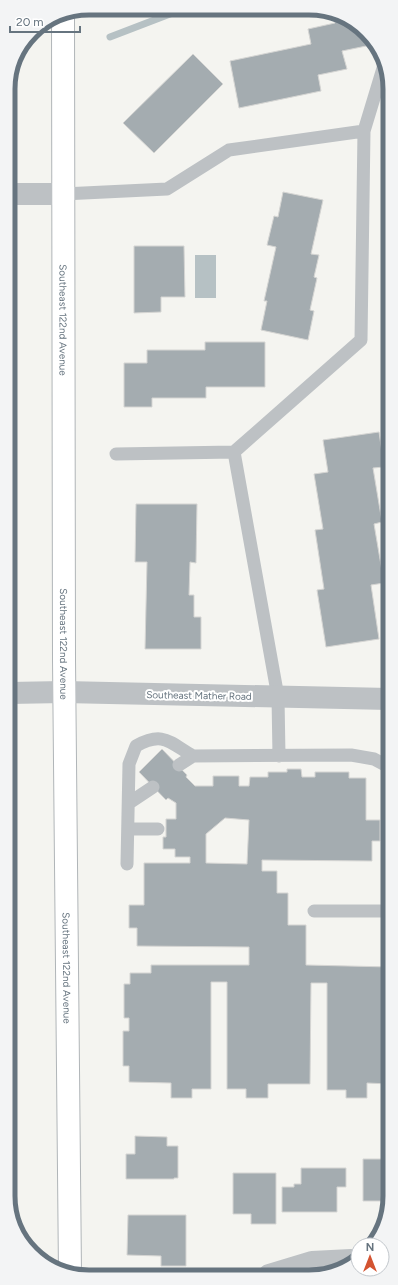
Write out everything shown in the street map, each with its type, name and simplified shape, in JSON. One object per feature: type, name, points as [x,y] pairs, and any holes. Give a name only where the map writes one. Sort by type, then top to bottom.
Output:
[{"type":"main road","name":"Southeast 122nd Avenue","points":[[63,20],[64,692],[70,1268]]},
{"type":"street","points":[[15,194],[63,194]]},
{"type":"street","name":"Southeast Mather Road","points":[[15,693],[64,692],[383,699]]},
{"type":"street","points":[[287,1270],[312,1262],[345,1260]]},
{"type":"lane","points":[[116,454],[234,452],[360,340],[364,131],[382,73]]},
{"type":"lane","points":[[63,194],[168,189],[229,150],[364,131]]},
{"type":"lane","points":[[234,452],[278,697],[279,756]]},
{"type":"lane","points":[[127,864],[130,764],[136,746],[150,739],[162,738],[193,756],[351,755],[374,759],[383,764]]},
{"type":"lane","points":[[179,765],[193,756]]},
{"type":"lane","points":[[130,803],[153,787]]},
{"type":"lane","points":[[128,830],[158,830]]},
{"type":"lane","points":[[314,911],[383,911]]},
{"type":"shaded area","points":[[195,255],[216,255],[216,298],[195,298]]},
{"type":"building","points":[[335,20],[350,27],[358,33],[369,45],[342,51],[347,69],[318,75],[321,91],[239,108],[230,61],[311,44],[308,29],[335,23]]},
{"type":"building","points":[[193,54],[223,84],[154,153],[123,123]]},
{"type":"building","points":[[283,192],[323,200],[311,254],[319,255],[314,277],[317,278],[310,310],[314,311],[308,340],[261,330],[267,301],[264,301],[276,247],[267,245],[274,216],[278,217]]},
{"type":"building","points":[[134,246],[184,246],[185,297],[161,297],[161,312],[134,313]]},
{"type":"building","points":[[205,342],[265,342],[265,387],[206,387],[206,398],[152,398],[152,407],[124,407],[124,363],[147,363],[147,350],[205,350]]},
{"type":"building","points":[[379,432],[383,460],[383,467],[373,468],[382,522],[374,524],[383,583],[371,585],[379,639],[326,647],[317,590],[324,589],[315,530],[323,529],[314,474],[328,472],[323,440]]},
{"type":"building","points":[[136,504],[197,504],[196,563],[190,562],[189,595],[194,595],[194,617],[201,617],[201,649],[145,649],[147,562],[135,562]]},
{"type":"building","points":[[162,749],[187,775],[186,777],[195,786],[213,786],[213,776],[239,776],[239,786],[249,786],[250,777],[268,777],[268,772],[287,772],[287,769],[301,769],[302,777],[315,777],[315,772],[349,772],[349,778],[366,778],[366,820],[380,820],[380,841],[372,841],[372,861],[262,860],[262,871],[277,871],[277,893],[288,893],[288,925],[306,925],[306,965],[383,967],[383,1084],[367,1083],[367,1098],[346,1098],[346,1090],[327,1090],[327,983],[311,983],[310,1084],[268,1084],[268,1098],[246,1098],[246,1089],[227,1089],[227,982],[211,982],[211,1089],[192,1089],[192,1098],[171,1098],[171,1083],[129,1082],[129,1066],[123,1066],[123,1031],[129,1031],[129,1018],[124,1018],[124,984],[130,984],[130,973],[151,973],[151,965],[249,965],[249,947],[137,946],[137,928],[129,928],[129,905],[144,905],[144,863],[190,863],[190,857],[175,857],[175,849],[163,849],[163,837],[166,837],[166,819],[176,819],[176,803],[168,798],[166,800],[139,772]],"holes":[[[225,818],[249,820],[247,864],[206,863],[206,834]]]},
{"type":"building","points":[[135,1136],[167,1137],[167,1146],[178,1146],[178,1178],[126,1179],[126,1154],[135,1154]]},
{"type":"building","points":[[363,1159],[383,1159],[383,1201],[363,1201]]},
{"type":"building","points":[[301,1168],[346,1168],[346,1187],[337,1187],[337,1212],[282,1212],[282,1187],[294,1187],[294,1184],[301,1184]]},
{"type":"building","points":[[233,1173],[276,1173],[276,1224],[251,1224],[251,1214],[233,1214]]},
{"type":"building","points":[[128,1215],[186,1215],[186,1266],[161,1266],[161,1256],[127,1255]]},
{"type":"waterway","points":[[110,37],[167,15]]}]
